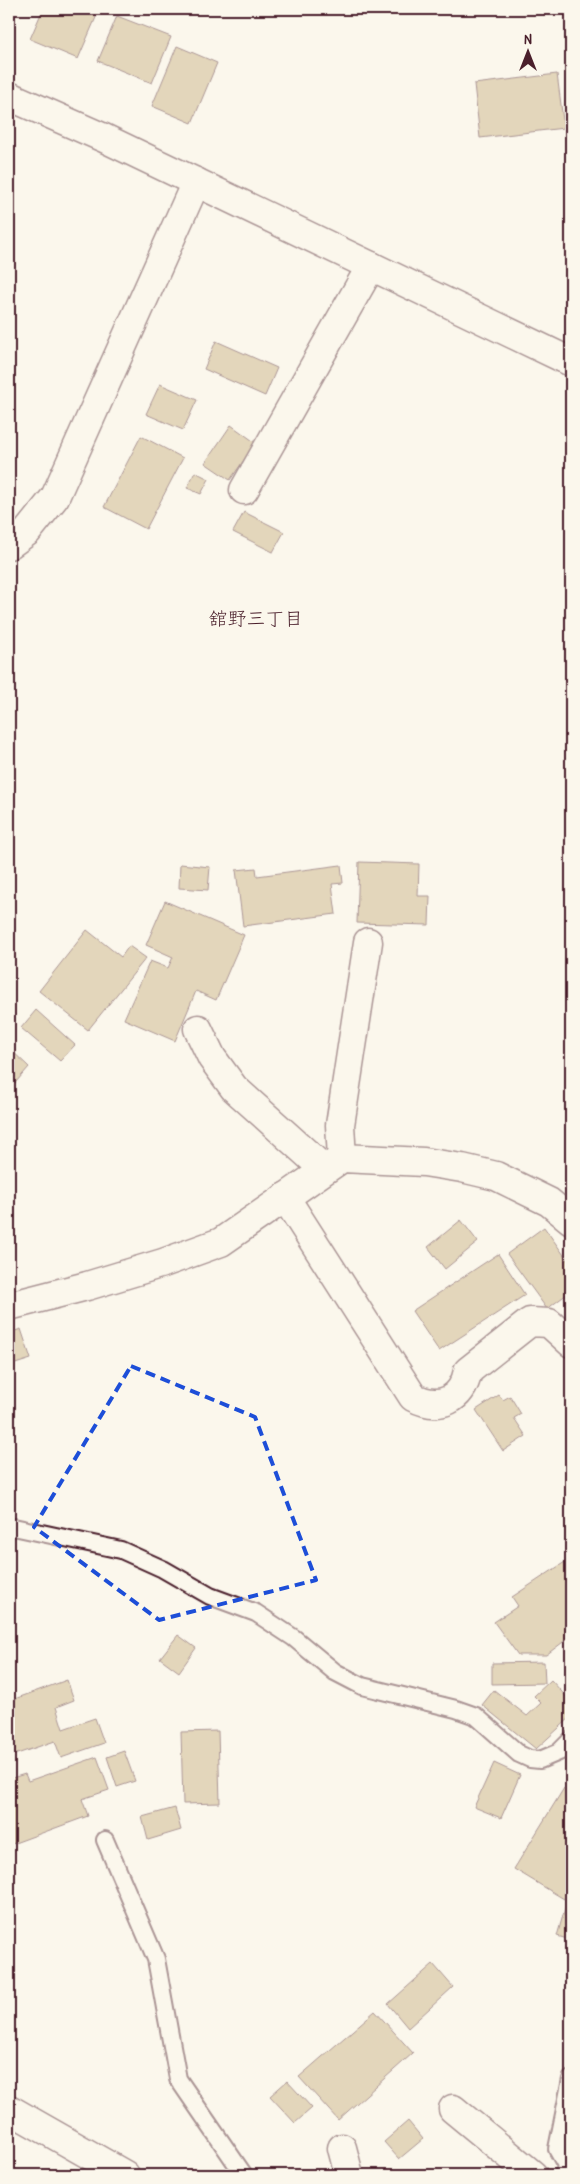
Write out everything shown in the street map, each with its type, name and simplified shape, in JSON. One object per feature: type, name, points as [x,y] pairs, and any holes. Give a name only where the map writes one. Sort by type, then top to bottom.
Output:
[{"type":"street","points":[[9,96],[196,182],[571,362]]},
{"type":"street","points":[[9,544],[26,532],[55,497],[196,182]]},
{"type":"street","points":[[244,490],[371,266]]},
{"type":"street","points":[[333,1164],[368,942]]},
{"type":"street","points":[[198,1030],[212,1058],[234,1088],[333,1164]]},
{"type":"street","points":[[9,1306],[87,1286],[163,1263],[221,1242],[333,1164],[424,1162],[496,1176],[549,1202],[571,1220]]},
{"type":"street","points":[[285,1198],[413,1397],[424,1402],[447,1401],[455,1396],[466,1382],[468,1371],[530,1322],[549,1323],[571,1343]]},
{"type":"street","points":[[9,2109],[125,2175]]},
{"type":"street","points":[[453,2109],[533,2175]]},
{"type":"street","points":[[342,2148],[349,2175]]},
{"type":"lane","points":[[9,1526],[121,1550],[163,1569],[210,1596],[256,1613],[294,1638],[334,1672],[362,1686],[456,1709],[476,1716],[519,1754],[530,1759],[540,1760],[559,1752],[571,1740]]},
{"type":"lane","points":[[105,1840],[156,1959],[178,2079],[244,2175]]},
{"type":"lane","points":[[570,2174],[557,2149],[571,2080]]},
{"type":"highlighted area","points":[[131,1366],[255,1417],[316,1580],[159,1620],[34,1527]]},
{"type":"building","points":[[43,9],[82,9],[97,15],[78,59],[30,39]]},
{"type":"building","points":[[117,16],[171,37],[152,83],[98,61]]},
{"type":"building","points":[[177,46],[217,63],[192,123],[152,106]]},
{"type":"building","points":[[557,74],[564,128],[480,138],[474,84]]},
{"type":"building","points":[[216,341],[277,368],[265,396],[204,369]]},
{"type":"building","points":[[160,384],[197,400],[183,430],[146,414]]},
{"type":"building","points":[[231,425],[256,443],[230,480],[205,463]]},
{"type":"building","points":[[141,436],[183,458],[146,529],[104,507]]},
{"type":"building","points":[[195,472],[209,479],[201,494],[187,488]]},
{"type":"building","points":[[244,512],[284,532],[273,552],[233,532]]},
{"type":"building","points":[[359,862],[419,864],[418,896],[430,896],[429,925],[357,923]]},
{"type":"building","points":[[180,864],[210,867],[208,890],[179,888]]},
{"type":"building","points":[[341,865],[343,883],[332,884],[336,914],[243,926],[236,870],[256,868],[257,876]]},
{"type":"building","points":[[165,901],[244,935],[216,1000],[196,991],[175,1041],[124,1019],[150,961],[168,968],[173,957],[146,945]]},
{"type":"building","points":[[87,930],[121,957],[129,946],[146,958],[88,1030],[39,991]]},
{"type":"building","points":[[36,1010],[75,1045],[60,1061],[21,1028]]},
{"type":"building","points":[[9,1048],[29,1067],[9,1090]]},
{"type":"building","points":[[461,1220],[478,1242],[445,1269],[428,1247]]},
{"type":"building","points":[[544,1227],[571,1265],[571,1291],[547,1309],[507,1254]]},
{"type":"building","points":[[498,1254],[525,1295],[439,1351],[412,1311]]},
{"type":"building","points":[[21,1329],[31,1359],[9,1366],[9,1333]]},
{"type":"building","points":[[499,1395],[503,1400],[510,1396],[521,1414],[514,1418],[526,1436],[503,1451],[476,1410]]},
{"type":"building","points":[[571,1558],[571,1636],[546,1655],[518,1655],[494,1622],[518,1606],[512,1597]]},
{"type":"building","points":[[178,1635],[196,1648],[179,1672],[160,1658]]},
{"type":"building","points":[[544,1662],[545,1683],[492,1684],[492,1663]]},
{"type":"building","points":[[67,1680],[74,1700],[56,1707],[63,1729],[95,1718],[104,1743],[61,1758],[55,1741],[14,1755],[9,1740],[9,1701]]},
{"type":"building","points":[[551,1680],[571,1702],[571,1717],[536,1749],[482,1705],[494,1690],[527,1716],[541,1703],[534,1696]]},
{"type":"building","points":[[218,1731],[220,1803],[183,1804],[181,1732]]},
{"type":"building","points":[[124,1751],[135,1781],[117,1787],[107,1757]]},
{"type":"building","points":[[97,1757],[109,1790],[82,1799],[88,1816],[12,1844],[9,1835],[9,1779],[25,1774],[28,1781]]},
{"type":"building","points":[[494,1763],[520,1775],[501,1818],[474,1807]]},
{"type":"building","points":[[571,1774],[571,1788],[565,1784]]},
{"type":"building","points":[[564,1788],[571,1793],[571,1888],[564,1899],[514,1869]]},
{"type":"building","points":[[175,1808],[181,1830],[148,1840],[142,1817]]},
{"type":"building","points":[[566,1905],[571,1907],[571,1940],[557,1936]]},
{"type":"building","points":[[433,1964],[453,1987],[408,2028],[388,2004]]},
{"type":"building","points":[[375,2011],[413,2053],[338,2120],[299,2077]]},
{"type":"building","points":[[287,2081],[312,2108],[295,2123],[270,2096]]},
{"type":"building","points":[[408,2121],[423,2139],[399,2159],[384,2142]]},
{"type":"district","name":"舘野三丁目","points":[[256,618]]}]
